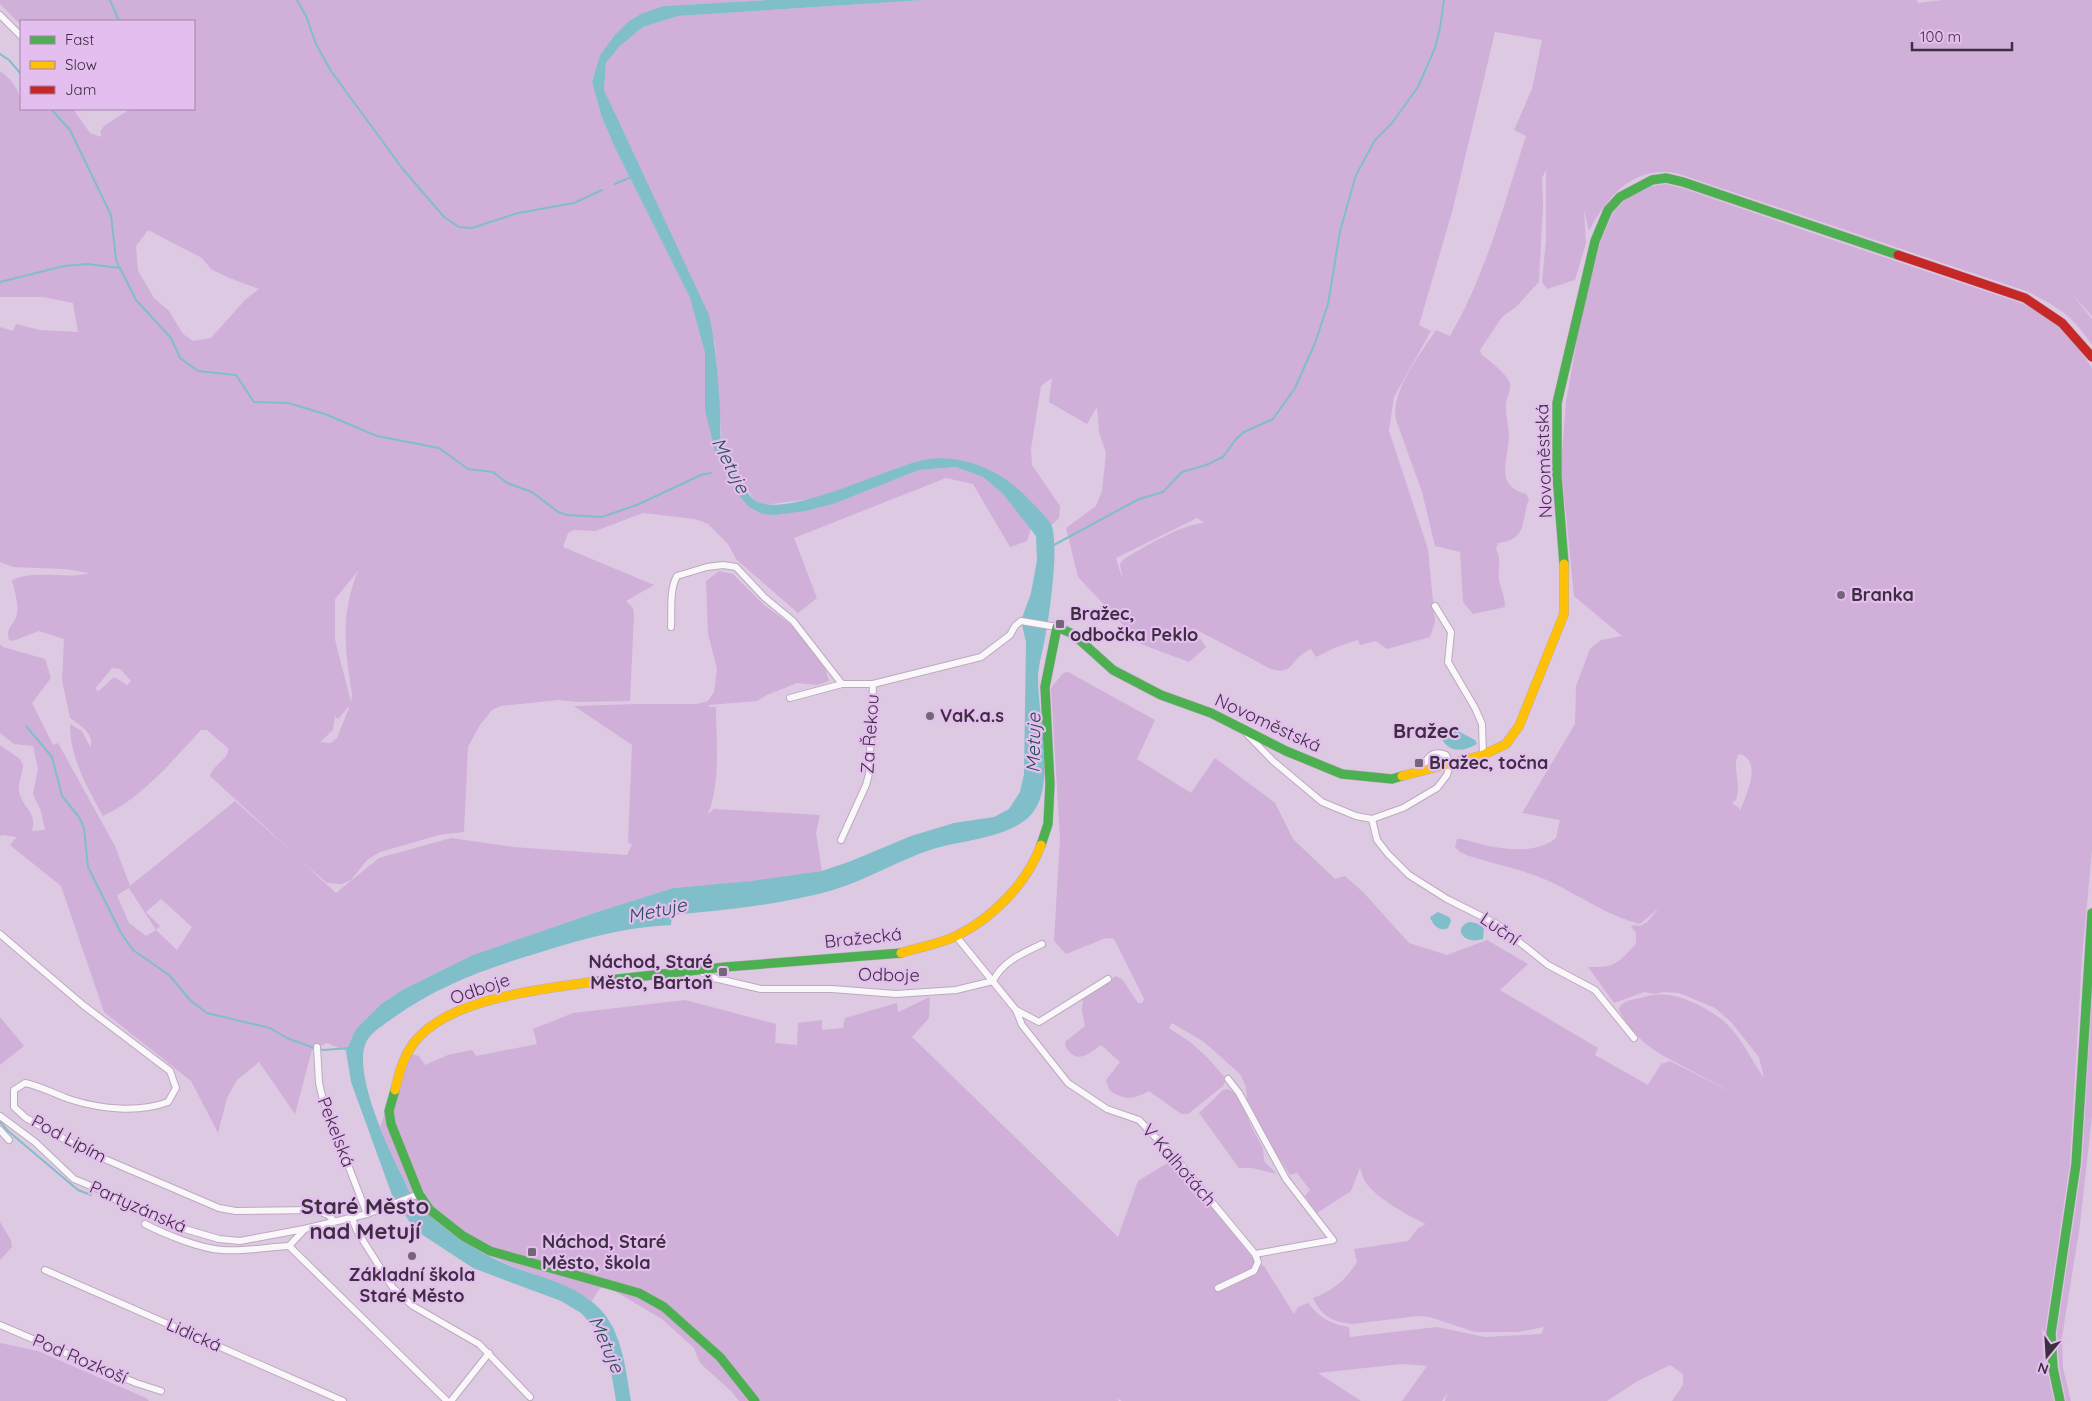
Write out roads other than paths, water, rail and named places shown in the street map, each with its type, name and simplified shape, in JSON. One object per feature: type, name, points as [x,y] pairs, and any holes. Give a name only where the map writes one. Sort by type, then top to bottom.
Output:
[{"type":"street","points":[[0,15],[20,35]]},
{"type":"street","name":"Novoměstská","points":[[1054,627],[1073,634],[1113,670],[1161,695],[1211,713],[1286,751],[1342,774],[1392,780],[1483,755],[1506,744],[1519,726],[1564,614],[1564,556],[1557,476],[1556,403],[1595,241],[1608,210],[1620,197],[1652,180],[1666,178],[1683,182],[2025,298],[2051,313],[2076,335],[2092,357]]},
{"type":"street","points":[[671,627],[673,588],[677,576],[707,567],[722,565],[736,568],[764,597],[793,621],[842,684]]},
{"type":"street","points":[[1435,606],[1451,632],[1448,662],[1475,708],[1482,724],[1483,755]]},
{"type":"street","points":[[790,698],[842,684],[873,684],[981,657],[1010,635],[1015,626],[1021,621],[1054,627]]},
{"type":"street","name":"Bražecká","points":[[725,967],[897,954],[956,936],[987,916],[1016,889],[1035,861],[1048,824],[1050,784],[1045,687],[1054,627]]},
{"type":"street","name":"Za Řekou","points":[[841,840],[869,774],[873,684]]},
{"type":"street","points":[[1243,730],[1273,761],[1322,802],[1356,816],[1372,819],[1403,808],[1437,788],[1447,775],[1450,765],[1446,755],[1440,752],[1432,754],[1425,760],[1421,772]]},
{"type":"street","name":"Luční","points":[[1372,819],[1377,840],[1388,854],[1409,874],[1447,899],[1498,924],[1548,965],[1595,990],[1634,1038]]},
{"type":"street","points":[[2060,1401],[2053,1368],[2051,1333],[2076,1164],[2092,913]]},
{"type":"street","name":"Pod Lipím","points":[[0,934],[84,1005],[170,1071],[176,1088],[168,1102],[156,1106],[138,1108],[102,1107],[73,1100],[24,1083],[14,1090],[13,1098],[14,1107],[26,1118],[86,1151],[219,1208],[236,1211],[315,1210],[328,1215],[334,1221]]},
{"type":"street","name":"V Kalhotách","points":[[956,936],[1016,1010],[1022,1025],[1068,1083],[1108,1109],[1138,1120],[1178,1162],[1254,1254]]},
{"type":"street","points":[[992,981],[997,972],[1011,959],[1042,944]]},
{"type":"street","name":"Odboje","points":[[725,967],[521,992],[463,1009],[425,1030],[403,1060],[389,1111],[391,1124],[416,1195],[447,1224],[463,1236],[490,1251],[639,1293],[664,1307],[720,1357],[755,1401]]},
{"type":"street","name":"Odboje","points":[[696,970],[714,978],[761,989],[832,989],[896,994],[956,990],[992,981]]},
{"type":"street","points":[[1016,1010],[1039,1022],[1108,979]]},
{"type":"street","name":"Pekelská","points":[[317,1047],[319,1083],[323,1100],[367,1214]]},
{"type":"street","points":[[1218,1288],[1254,1271],[1258,1262],[1254,1254],[1333,1240],[1286,1178],[1239,1093],[1228,1079]]},
{"type":"street","name":"Partyzánská","points":[[0,1116],[35,1142],[74,1179],[98,1189],[130,1208],[149,1213],[171,1225],[219,1239],[240,1241],[304,1230],[367,1214],[416,1195]]},
{"type":"street","points":[[0,1130],[9,1140]]},
{"type":"street","points":[[352,1218],[357,1231],[398,1293],[413,1306],[480,1344],[530,1397]]},
{"type":"street","name":"Partyzánská","points":[[145,1224],[157,1231],[223,1251],[289,1246]]},
{"type":"street","points":[[304,1230],[289,1246],[447,1401]]},
{"type":"street","name":"Lidická","points":[[45,1270],[343,1401]]},
{"type":"street","name":"Pod Rozkoší","points":[[0,1325],[136,1383],[161,1391]]},
{"type":"street","points":[[451,1401],[489,1353]]},
{"type":"water","name":"Metuje","points":[[768,0],[924,0],[678,16],[643,27],[620,46],[606,63],[604,90],[709,315],[716,362],[722,446],[752,498],[766,504],[786,504],[811,499],[912,463],[941,458],[965,461],[988,469],[1009,482],[1036,506],[1051,524],[1054,547],[1051,600],[1038,674],[1044,742],[1044,775],[1038,804],[1020,824],[1007,831],[933,849],[833,890],[773,903],[672,915],[671,925],[637,928],[604,934],[519,959],[463,979],[427,996],[383,1025],[368,1039],[363,1052],[363,1068],[367,1088],[381,1129],[413,1198],[437,1222],[471,1246],[508,1265],[572,1289],[582,1294],[601,1310],[616,1334],[627,1374],[631,1401],[616,1401],[609,1359],[595,1328],[581,1313],[561,1301],[473,1268],[415,1230],[392,1195],[351,1082],[346,1051],[356,1029],[381,1004],[402,990],[473,955],[600,911],[673,888],[752,881],[822,871],[911,836],[954,823],[994,817],[1009,809],[1020,792],[1024,774],[1026,642],[1021,621],[1031,593],[1037,560],[1036,536],[1003,494],[983,477],[956,467],[919,470],[836,503],[806,511],[774,515],[763,514],[749,507],[736,492],[715,451],[705,410],[705,353],[690,298],[615,148],[601,115],[592,81],[600,55],[614,36],[628,22],[641,14],[664,6]]},
{"type":"water","points":[[1456,730],[1475,740],[1477,744],[1460,750],[1450,748],[1439,734]]},
{"type":"water","points":[[1438,912],[1449,917],[1451,921],[1448,928],[1439,928],[1433,923],[1430,917]]},
{"type":"water","points":[[1469,922],[1476,923],[1484,928],[1483,939],[1470,940],[1462,935],[1461,928]]},
{"type":"waterway","points":[[110,0],[119,20]]},
{"type":"waterway","points":[[297,0],[306,16],[316,44],[331,71],[402,168],[444,217],[459,227],[472,228],[518,213],[574,203],[602,190]]},
{"type":"waterway","points":[[1052,546],[1139,499],[1163,492],[1182,472],[1206,465],[1223,457],[1236,439],[1244,432],[1273,419],[1295,388],[1315,343],[1328,304],[1340,231],[1356,175],[1375,140],[1392,123],[1418,87],[1435,48],[1444,0]]},
{"type":"waterway","points":[[0,54],[9,60],[20,73]]},
{"type":"waterway","points":[[52,110],[70,130],[111,215],[116,259],[119,267]]},
{"type":"waterway","points":[[615,184],[631,177]]},
{"type":"waterway","points":[[0,282],[64,266],[87,264],[120,268],[136,300],[171,338],[180,358],[198,371],[236,375],[254,402],[288,403],[325,414],[377,436],[439,448],[468,469],[493,472],[507,483],[532,492],[558,512],[567,515],[602,517],[639,504],[701,475],[711,473]]},
{"type":"waterway","points":[[26,726],[52,757],[62,796],[79,817],[84,828],[88,867],[121,933],[133,950],[169,975],[191,1001],[207,1013],[270,1028],[287,1038],[314,1048]]},
{"type":"waterway","points":[[319,1049],[349,1048]]},
{"type":"waterway","points":[[0,1122],[8,1131],[78,1190],[91,1195]]},
{"type":"place","name":"Branka","points":[[1841,595]]},
{"type":"place","name":"Bražec, odbočka Peklo","points":[[1060,624]]},
{"type":"place","name":"VaK.a.s","points":[[930,716]]},
{"type":"place","name":"Bražec, točna","points":[[1419,763]]},
{"type":"place","name":"Náchod, Staré Město, Bartoň","points":[[723,972]]},
{"type":"place","name":"Náchod, Staré Město, škola","points":[[532,1252]]},
{"type":"place","name":"Základní škola Staré Město","points":[[412,1256]]},
{"type":"district","name":"Bražec","points":[[1426,731]]},
{"type":"district","name":"Staré Město nad Metují","points":[[365,1218]]}]
